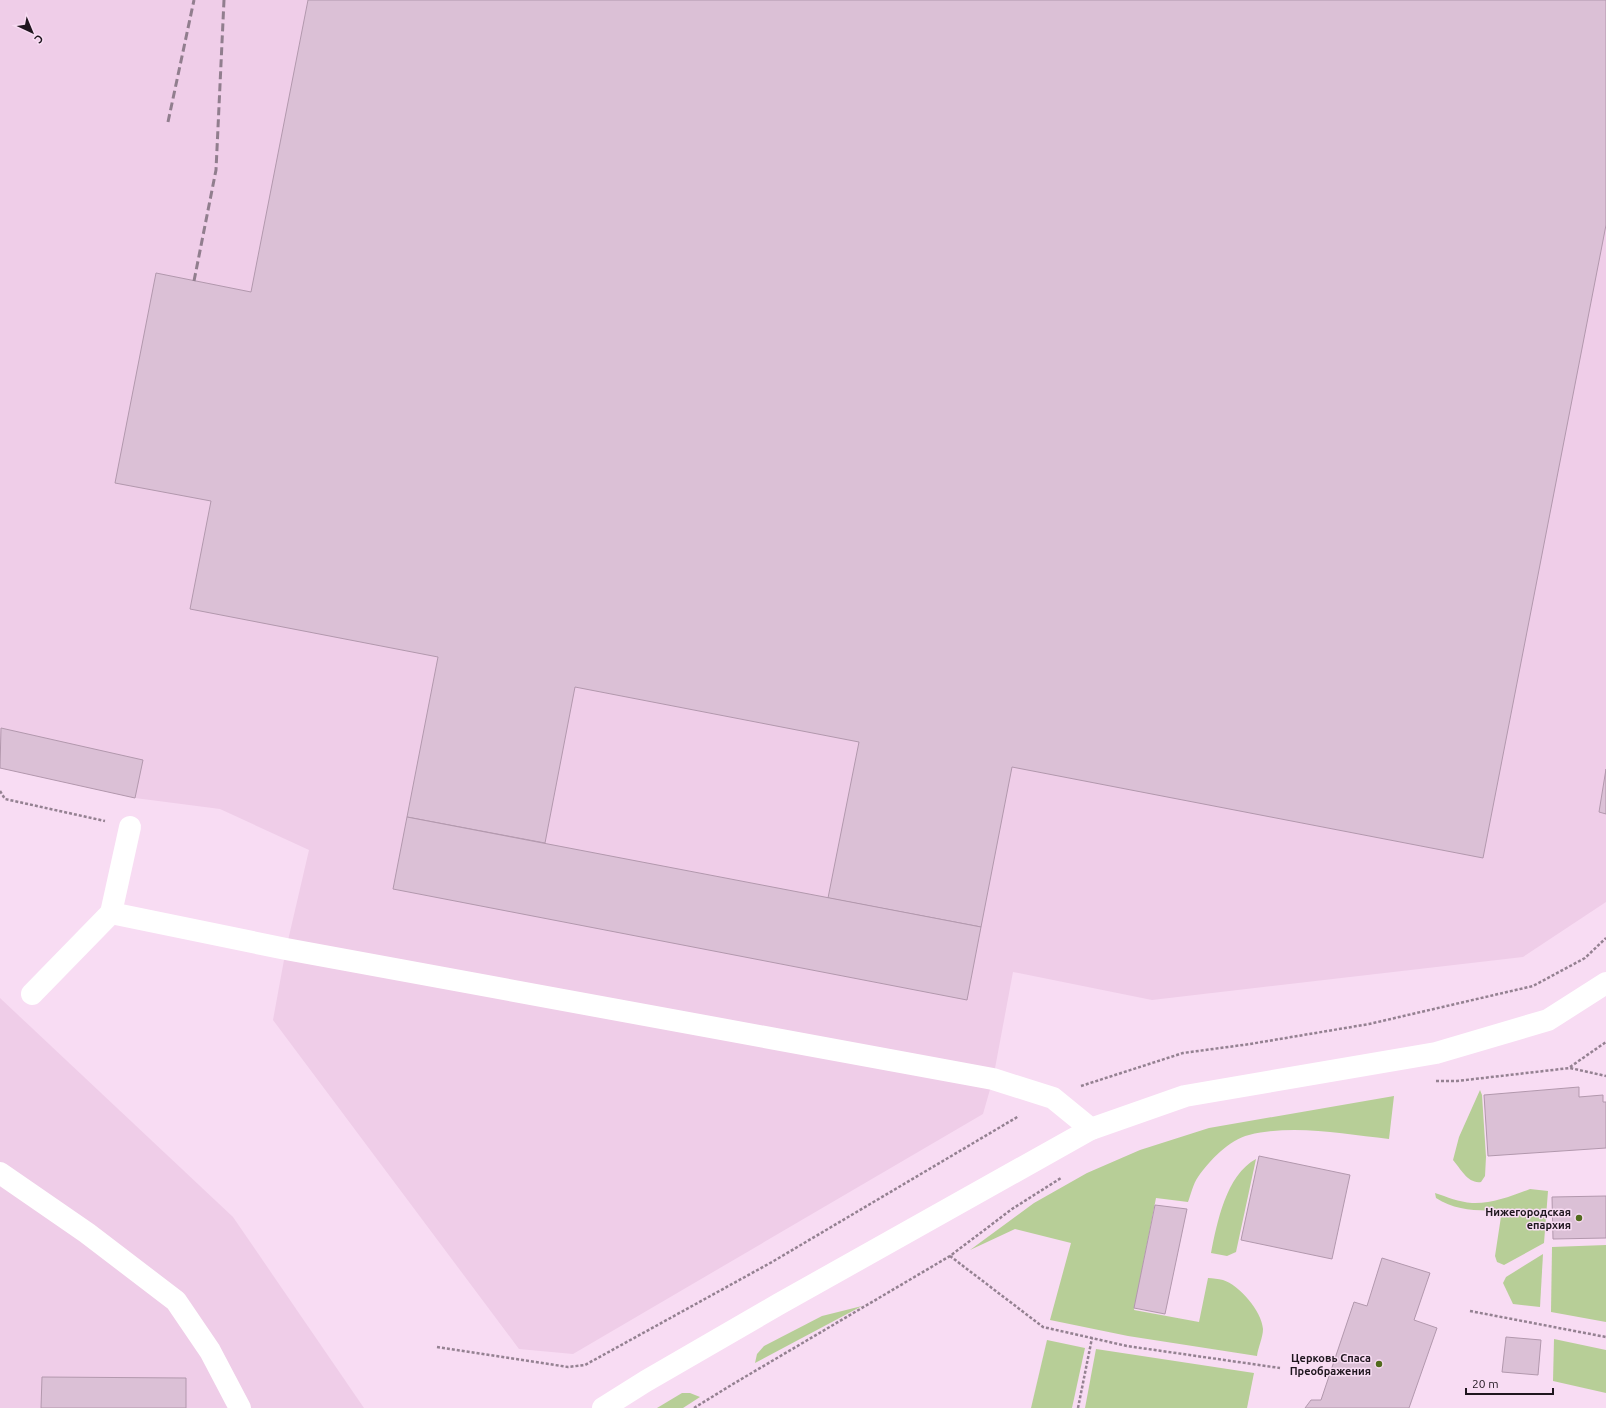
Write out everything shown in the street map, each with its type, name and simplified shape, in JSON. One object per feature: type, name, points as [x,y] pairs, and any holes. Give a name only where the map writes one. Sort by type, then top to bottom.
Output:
[{"type":"street","points":[[32,994],[111,913],[130,826]]},
{"type":"street","points":[[111,913],[286,950],[993,1079],[1053,1098],[1091,1129]]},
{"type":"street","points":[[603,1408],[646,1381],[779,1304],[1091,1129],[1185,1096],[1436,1053],[1548,1020],[1606,983]]},
{"type":"street","points":[[0,1173],[87,1233],[176,1301],[210,1351],[240,1408]]},
{"type":"path","points":[[0,791],[5,799],[130,826]]},
{"type":"path","points":[[1570,1068],[1606,1042]]},
{"type":"path","points":[[1435,1081],[1457,1081],[1570,1068],[1606,1076]]},
{"type":"path","points":[[694,1408],[950,1256],[1012,1209],[1063,1177]]},
{"type":"path","points":[[950,1256],[1043,1327],[1127,1346],[1280,1368]]},
{"type":"path","points":[[1470,1311],[1606,1337]]},
{"type":"path","points":[[1078,1408],[1092,1338]]},
{"type":"shaded area","points":[[0,0],[1606,0],[1606,902],[1523,957],[1152,1000],[1013,972],[993,1079],[983,1114],[573,1354],[519,1349],[273,1020],[286,949],[309,850],[220,809],[135,798],[0,768]]},
{"type":"shaded area","points":[[0,998],[233,1217],[364,1408],[0,1408]]},
{"type":"green space","points":[[1480,1090],[1482,1095],[1486,1157],[1485,1176],[1481,1182],[1476,1182],[1472,1181],[1465,1175],[1453,1160],[1459,1137]]},
{"type":"green space","points":[[1394,1096],[1389,1139],[1301,1130],[1283,1130],[1249,1135],[1234,1141],[1208,1164],[1196,1180],[1188,1202],[1156,1198],[1134,1310],[1199,1322],[1208,1278],[1223,1280],[1236,1287],[1249,1300],[1259,1314],[1263,1329],[1257,1356],[1128,1336],[1050,1320],[1071,1243],[1015,1229],[970,1250],[1034,1203],[1087,1173],[1140,1150],[1209,1128]]},
{"type":"green space","points":[[1256,1159],[1236,1252],[1227,1256],[1211,1253],[1220,1214],[1230,1188],[1237,1176],[1246,1166]]},
{"type":"green space","points":[[1530,1189],[1548,1191],[1544,1243],[1504,1265],[1497,1262],[1495,1256],[1502,1210],[1476,1210],[1452,1206],[1436,1198],[1435,1193],[1462,1202],[1479,1203],[1501,1199]]},
{"type":"green space","points":[[1606,1245],[1606,1322],[1551,1312],[1552,1247]]},
{"type":"green space","points":[[1543,1254],[1540,1307],[1513,1304],[1503,1283],[1506,1277]]},
{"type":"green space","points":[[862,1306],[755,1363],[757,1354],[764,1346],[822,1316]]},
{"type":"green space","points":[[1554,1339],[1606,1350],[1606,1393],[1553,1381]]},
{"type":"green space","points":[[1047,1340],[1085,1348],[1072,1408],[1031,1408]]},
{"type":"green space","points":[[1096,1349],[1254,1373],[1247,1408],[1085,1408]]},
{"type":"green space","points":[[682,1393],[690,1393],[700,1397],[683,1408],[657,1408]]},
{"type":"building","points":[[308,0],[1606,0],[1606,225],[1483,858],[1012,767],[981,927],[828,898],[859,742],[575,687],[545,843],[407,817],[438,657],[190,609],[211,501],[115,483],[156,273],[251,292]]},
{"type":"building","points":[[1,728],[143,760],[135,798],[0,768]]},
{"type":"building","points":[[1606,769],[1606,814],[1599,812]]},
{"type":"building","points":[[407,817],[981,927],[967,1000],[393,889]]},
{"type":"building","points":[[1579,1087],[1579,1097],[1603,1095],[1603,1102],[1606,1102],[1606,1148],[1488,1156],[1484,1095]]},
{"type":"building","points":[[1259,1156],[1350,1175],[1332,1259],[1241,1240]]},
{"type":"building","name":"Нижегородская епархия","points":[[1606,1196],[1606,1238],[1553,1239],[1552,1197]]},
{"type":"building","points":[[1155,1205],[1187,1209],[1165,1314],[1134,1308]]},
{"type":"building","name":"Церковь Спаса Преображения","points":[[1382,1258],[1430,1273],[1414,1320],[1437,1328],[1409,1408],[1305,1408],[1311,1400],[1321,1400],[1354,1302],[1367,1306]]},
{"type":"building","points":[[1506,1337],[1541,1340],[1538,1375],[1502,1372]]},
{"type":"building","points":[[42,1377],[186,1378],[186,1408],[41,1408]]},
{"type":"railway","points":[[168,122],[194,0]]},
{"type":"railway","points":[[194,281],[216,170],[224,0]]},
{"type":"place","name":"Нижегородская епархия","points":[[1579,1218]]},
{"type":"place","name":"Церковь Спаса Преображения","points":[[1379,1364]]}]
